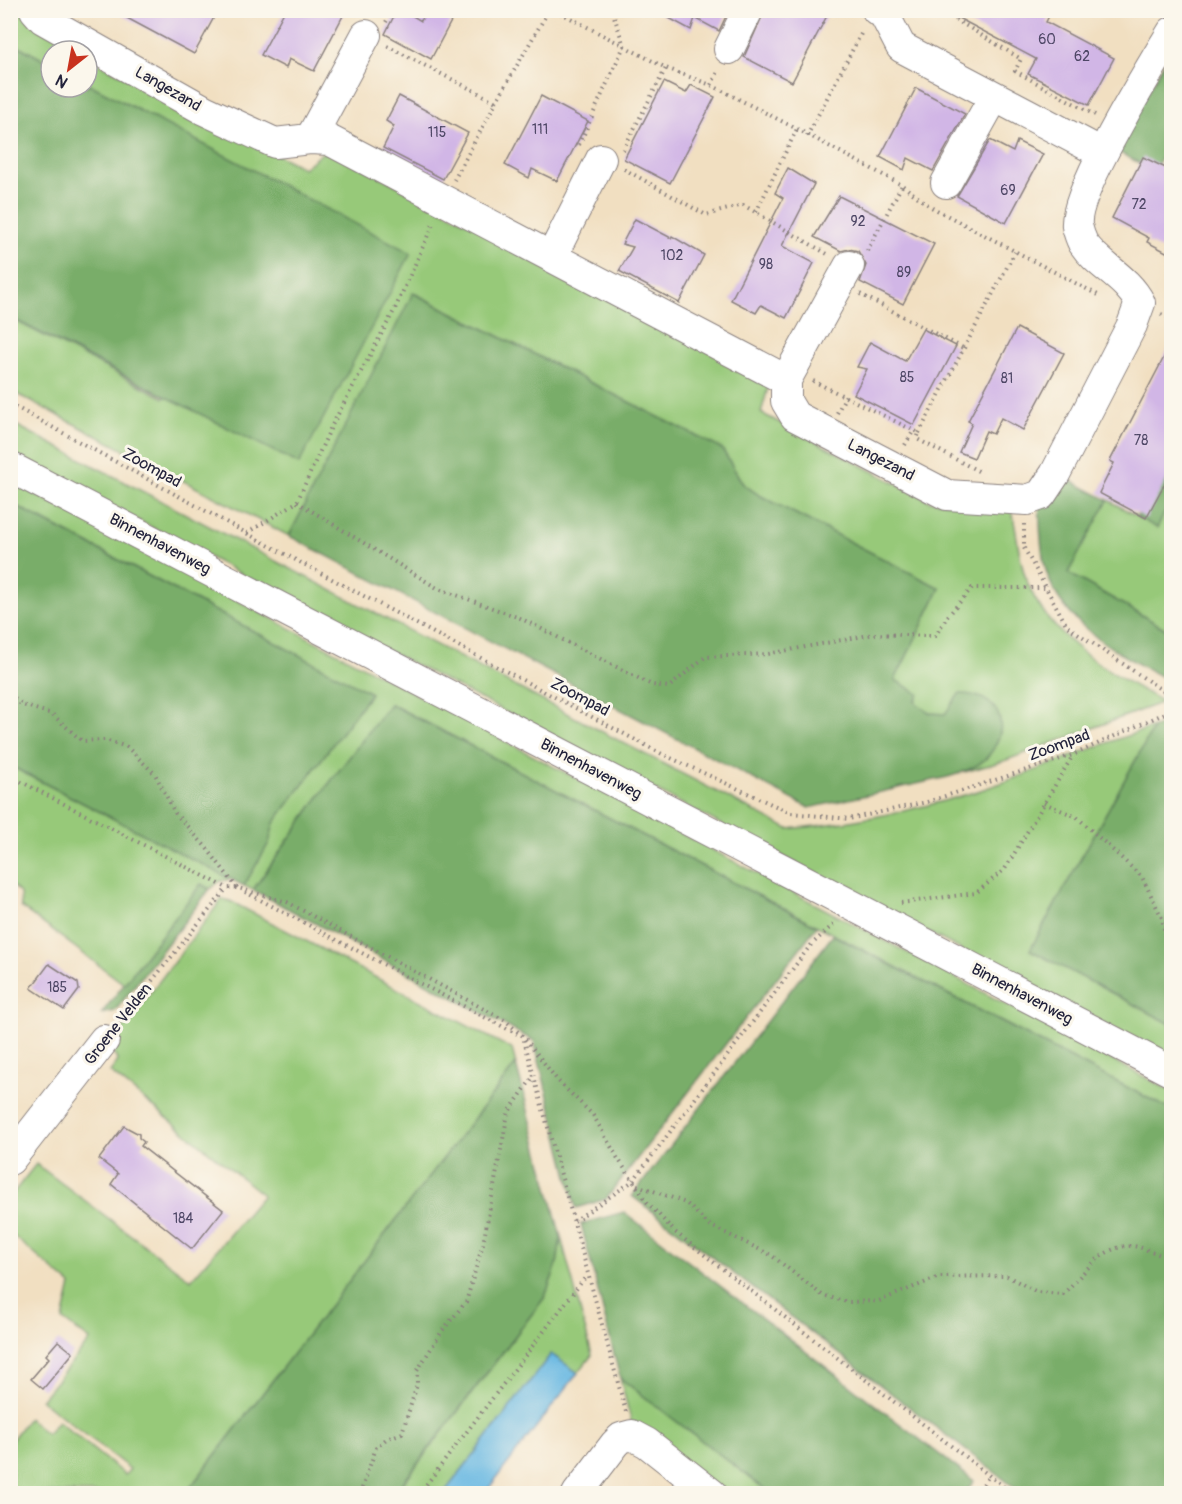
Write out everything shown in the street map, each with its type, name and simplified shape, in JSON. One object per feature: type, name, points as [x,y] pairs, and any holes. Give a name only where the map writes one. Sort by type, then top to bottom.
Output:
[{"type":"street","name":"Langezand","points":[[35,10],[43,19],[204,110],[275,143],[310,139],[329,140],[788,375],[786,401],[795,416],[947,495],[1017,499]]},
{"type":"street","points":[[729,49],[748,10]]},
{"type":"street","points":[[883,17],[901,47],[1102,153]]},
{"type":"street","points":[[1017,499],[1041,495],[1056,474],[1132,325],[1140,303],[1134,290],[1083,244],[1077,225],[1081,204],[1102,153],[1172,32]]},
{"type":"street","points":[[310,139],[366,35]]},
{"type":"street","points":[[946,183],[994,97]]},
{"type":"street","points":[[552,256],[608,162]]},
{"type":"street","points":[[788,375],[844,275]]},
{"type":"street","name":"Binnenhavenweg","points":[[10,466],[1172,1072]]},
{"type":"street","name":"Groene Velden","points":[[10,1160],[104,1040]]},
{"type":"street","points":[[577,1494],[615,1444],[621,1438],[632,1435],[647,1443],[712,1494]]},
{"type":"path","points":[[366,35],[382,29],[393,10]]},
{"type":"path","points":[[246,533],[297,502],[331,427],[395,309],[444,200],[496,102],[549,10]]},
{"type":"path","points":[[612,10],[624,46],[578,147],[706,215],[743,205],[844,275],[963,348]]},
{"type":"path","points":[[940,10],[1021,59],[1015,71],[1117,127]]},
{"type":"path","points":[[558,11],[666,68],[711,85],[797,129],[902,185],[931,207],[1101,297],[1140,303],[1172,319]]},
{"type":"path","points":[[807,136],[883,17]]},
{"type":"path","points":[[366,35],[496,102]]},
{"type":"path","points":[[608,162],[666,68]]},
{"type":"path","points":[[756,212],[797,129]]},
{"type":"path","points":[[844,275],[857,269],[902,185]]},
{"type":"path","points":[[1015,252],[916,439],[1007,486],[1017,499],[1024,548],[1067,626],[1172,697]]},
{"type":"path","points":[[788,375],[846,395],[919,433]]},
{"type":"path","name":"Zoompad","points":[[10,404],[246,533],[662,754],[791,813],[849,819],[927,802],[1073,755],[1172,710]]},
{"type":"path","points":[[297,502],[438,588],[520,618],[652,685],[669,687],[705,657],[768,654],[874,634],[935,636],[947,616],[972,588],[1047,588]]},
{"type":"path","points":[[10,695],[22,705],[52,714],[82,741],[105,740],[127,747],[155,774],[175,813],[206,847],[238,888],[524,1037],[632,1435]]},
{"type":"path","points":[[895,903],[976,893],[1005,869],[1073,755]]},
{"type":"path","points":[[10,776],[227,888],[238,888],[287,902],[506,1022],[524,1037],[558,1081],[593,1115],[647,1202],[675,1232],[1013,1494]]},
{"type":"path","points":[[1044,803],[1077,817],[1142,877],[1162,918],[1172,974]]},
{"type":"path","name":"Groene Velden","points":[[104,1040],[227,888]]},
{"type":"path","points":[[574,1221],[635,1183],[810,946],[854,906]]},
{"type":"path","points":[[360,1494],[376,1448],[386,1439],[395,1438],[402,1433],[417,1385],[417,1371],[442,1331],[466,1302],[483,1245],[508,1113],[534,1076]]},
{"type":"path","points":[[635,1183],[686,1203],[709,1225],[771,1255],[822,1295],[847,1302],[879,1301],[939,1277],[1008,1276],[1036,1292],[1063,1294],[1109,1250],[1132,1246],[1158,1256],[1172,1257]]},
{"type":"path","points":[[418,1494],[588,1275]]},
{"type":"path","points":[[976,1494],[989,1476]]},
{"type":"green space","points":[[10,11],[28,11],[62,39],[39,39],[39,57],[11,42]]},
{"type":"green space","points":[[11,42],[39,57],[39,99],[99,99],[99,89],[411,253],[299,464],[11,318]]},
{"type":"green space","points":[[1171,49],[1171,139],[1154,171],[1116,151]]},
{"type":"green space","points":[[99,63],[303,168],[327,149],[770,381],[761,413],[930,501],[1012,510],[1023,569],[1044,613],[1060,632],[1099,664],[1163,702],[1004,761],[965,772],[988,757],[1001,733],[945,714],[929,713],[915,702],[918,694],[895,680],[940,588],[759,495],[743,484],[722,449],[414,293],[289,536],[11,391],[10,318],[164,398],[410,254],[99,89]]},
{"type":"green space","points":[[413,293],[722,449],[743,484],[759,495],[940,588],[895,680],[919,694],[915,702],[929,713],[945,714],[959,694],[984,699],[992,705],[998,713],[1000,733],[989,755],[976,766],[948,777],[809,808],[289,536]]},
{"type":"green space","points":[[10,422],[788,829],[871,817],[954,798],[1154,727],[1030,950],[1171,1024],[1171,1059],[11,454]]},
{"type":"green space","points":[[1171,451],[1171,500],[1157,528],[1137,517]]},
{"type":"green space","points":[[1060,475],[1108,500],[1068,573],[1171,632],[1171,682],[1112,649],[1094,635],[1062,603],[1051,584],[1044,562],[1039,502]]},
{"type":"green space","points":[[10,481],[1171,1091],[1171,1110],[391,704],[318,798],[253,890],[244,886],[274,823],[371,693],[11,503]]},
{"type":"green space","points":[[1108,500],[1156,527],[1171,500],[1171,632],[1068,573]]},
{"type":"green space","points":[[10,503],[371,693],[274,823],[269,843],[244,886],[11,766]]},
{"type":"green space","points":[[390,704],[817,926],[606,1199],[576,1208],[534,1041],[253,890],[318,798]]},
{"type":"green space","points":[[1172,721],[1171,1024],[1030,950],[1154,727]]},
{"type":"green space","points":[[10,766],[232,879],[220,881],[210,889],[201,885],[124,984],[21,907],[20,893],[11,885]]},
{"type":"green space","points":[[201,884],[210,889],[115,1011],[101,1014]]},
{"type":"green space","points":[[222,899],[230,901],[512,1049],[516,1064],[186,1493],[11,1493],[11,1441],[28,1418],[47,1434],[58,1421],[125,1475],[130,1469],[41,1400],[90,1340],[63,1320],[71,1285],[11,1234],[10,1197],[36,1164],[191,1280],[263,1195],[110,1072],[118,1061],[109,1047]]},
{"type":"green space","points":[[833,935],[1171,1110],[1171,1493],[1022,1493],[632,1196]]},
{"type":"green space","points":[[516,1064],[561,1237],[557,1264],[545,1297],[395,1493],[186,1493]]},
{"type":"green space","points":[[624,1212],[974,1481],[965,1493],[770,1493],[620,1378],[581,1224]]},
{"type":"green space","points":[[561,1237],[592,1355],[578,1373],[551,1354],[444,1493],[395,1494],[545,1297],[557,1264]]},
{"type":"green space","points":[[620,1378],[770,1493],[723,1493],[633,1428]]},
{"type":"water","points":[[551,1354],[578,1373],[485,1493],[444,1493]]},
{"type":"building","points":[[112,10],[218,10],[194,54]]},
{"type":"building","points":[[285,10],[346,10],[314,71],[289,59],[286,68],[261,55]]},
{"type":"building","points":[[397,10],[403,10],[421,21],[427,10],[457,10],[431,59],[385,34]]},
{"type":"building","points":[[654,10],[729,10],[719,31],[695,18],[691,30]]},
{"type":"building","points":[[765,10],[830,10],[792,82],[744,57]]},
{"type":"building","points":[[943,10],[1052,10],[1046,22],[1114,58],[1089,105],[1028,74],[1036,59]]},
{"type":"building","points":[[664,82],[686,93],[691,85],[715,97],[670,183],[624,159]]},
{"type":"building","points":[[916,88],[965,114],[933,171],[908,158],[904,170],[880,157]]},
{"type":"building","points":[[399,96],[468,133],[443,179],[383,148],[394,126],[386,121]]},
{"type":"building","points":[[541,96],[588,121],[557,181],[532,169],[529,178],[505,165]]},
{"type":"building","points":[[990,140],[1013,152],[1017,141],[1043,154],[1006,223],[957,196]]},
{"type":"building","points":[[1143,157],[1172,171],[1172,255],[1147,242],[1149,238],[1112,218]]},
{"type":"building","points":[[788,168],[814,184],[782,246],[814,263],[786,318],[761,305],[756,313],[731,300],[783,198],[775,193]]},
{"type":"building","points":[[839,196],[934,244],[903,304],[860,282],[866,265],[858,251],[849,249],[841,251],[814,237]]},
{"type":"building","points":[[635,219],[671,238],[672,236],[704,255],[679,303],[619,271],[633,247],[622,244]]},
{"type":"building","points":[[1017,328],[1064,353],[1023,430],[1001,418],[993,434],[986,431],[974,458],[959,452],[972,423],[968,421]]},
{"type":"building","points":[[923,329],[956,346],[914,425],[854,394],[867,369],[857,367],[870,342],[905,361]]},
{"type":"building","points":[[1172,342],[1172,470],[1146,518],[1099,493],[1114,463],[1110,461]]},
{"type":"building","points":[[49,964],[78,983],[79,990],[64,1010],[31,988]]},
{"type":"building","points":[[124,1126],[139,1134],[139,1138],[144,1142],[141,1146],[223,1210],[192,1249],[111,1184],[118,1174],[99,1159]]},
{"type":"building","points":[[58,1341],[73,1353],[43,1389],[31,1379],[49,1358],[46,1355]]}]
